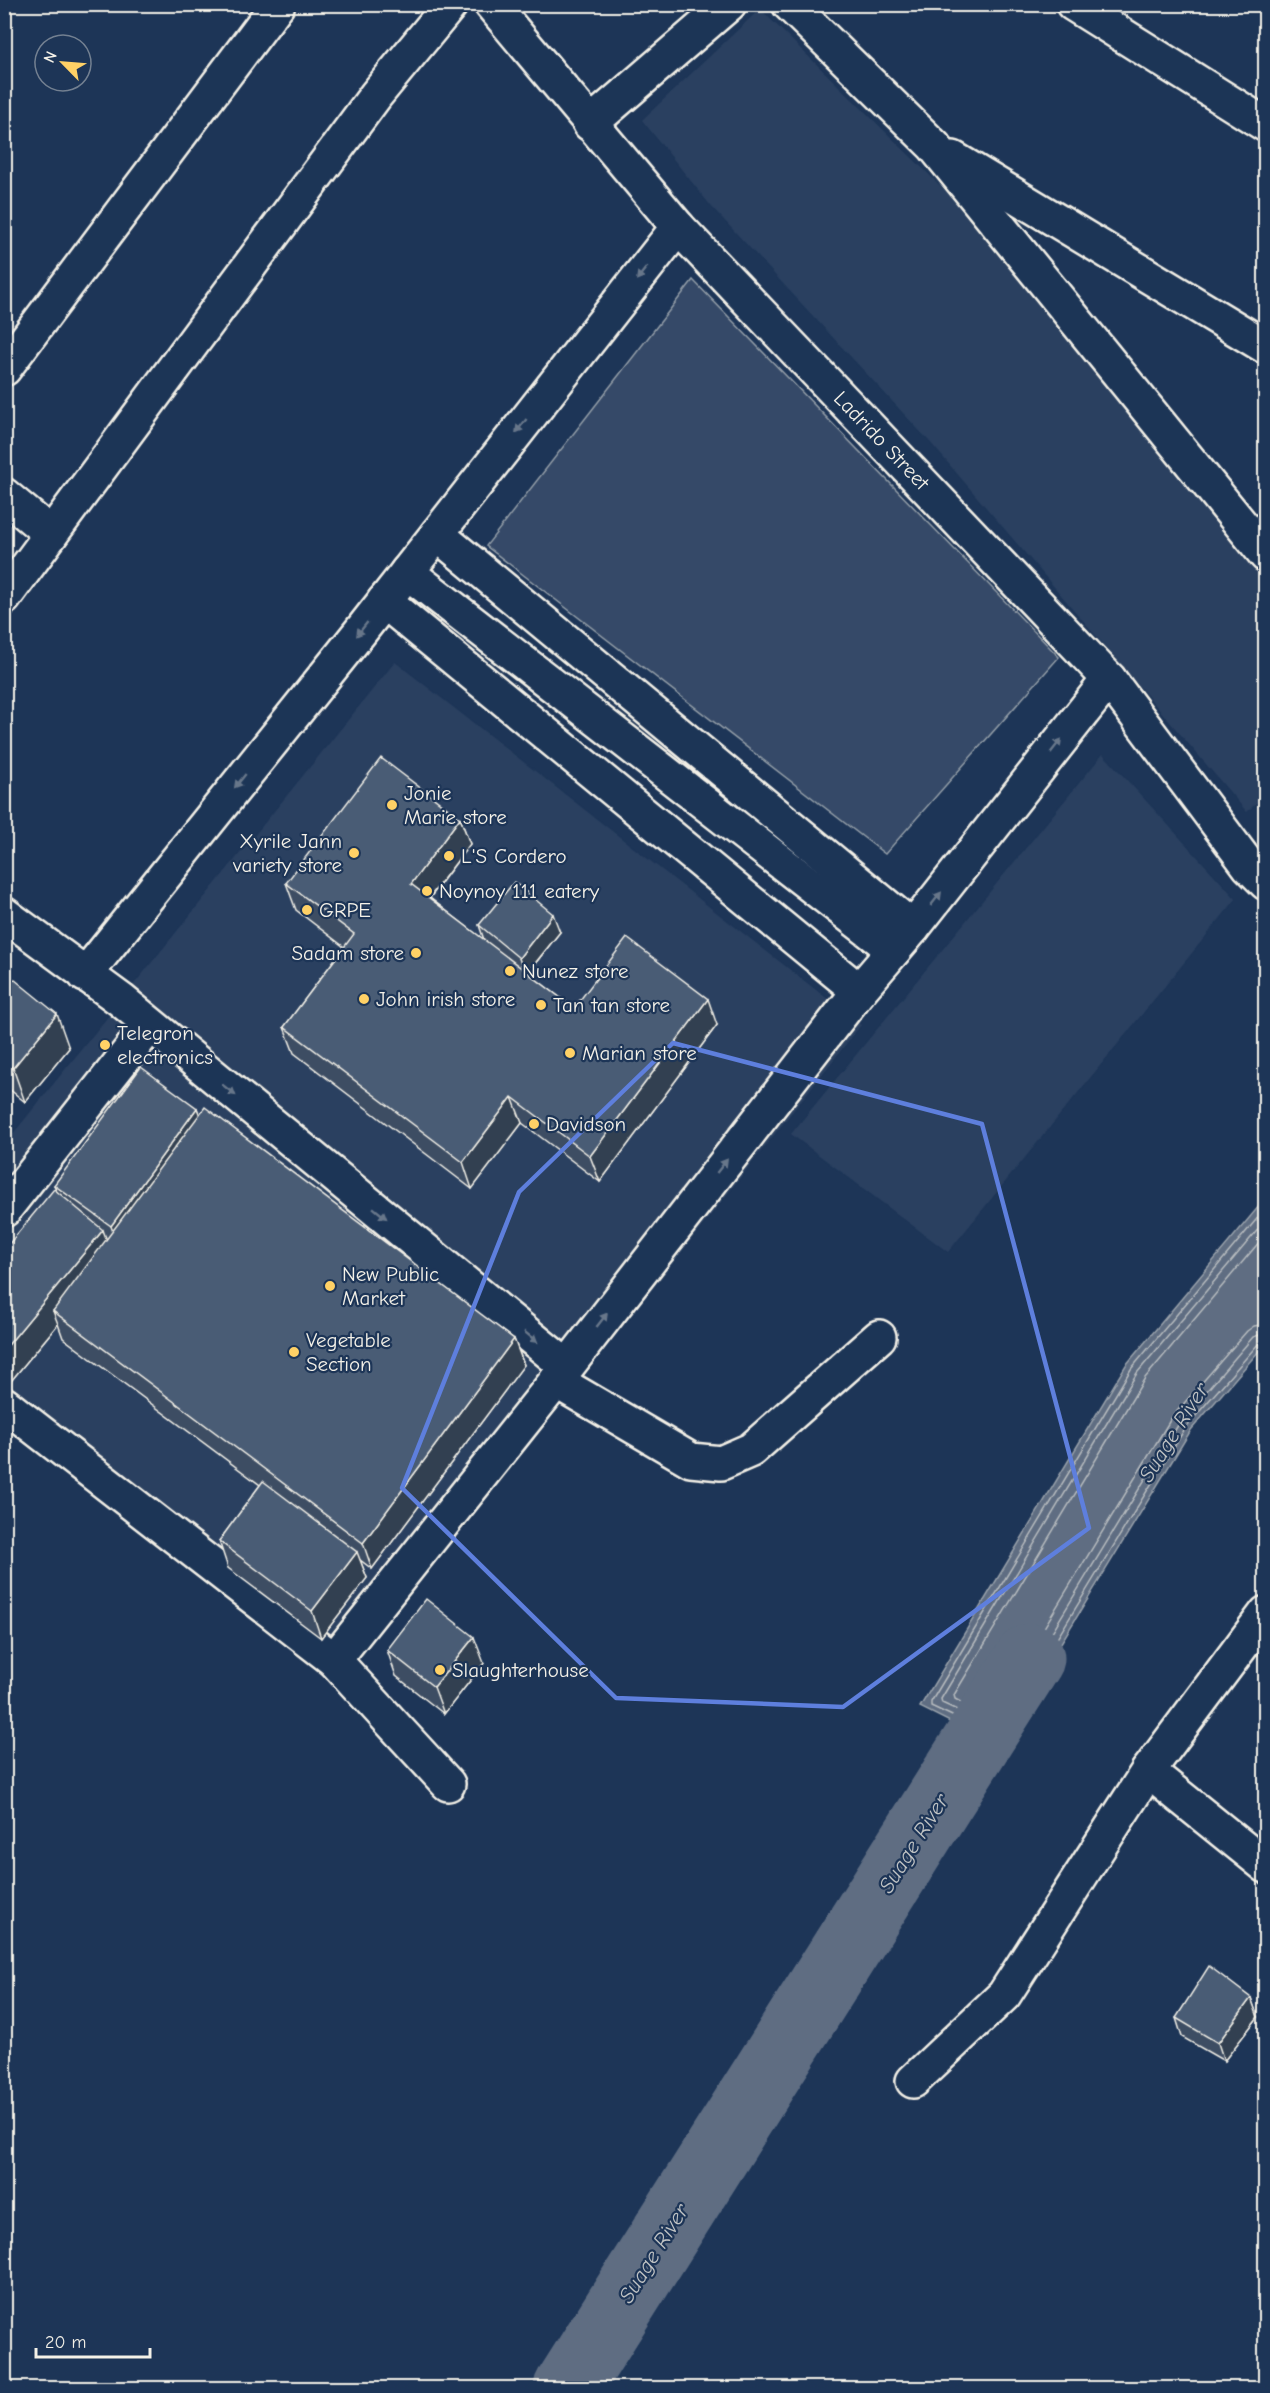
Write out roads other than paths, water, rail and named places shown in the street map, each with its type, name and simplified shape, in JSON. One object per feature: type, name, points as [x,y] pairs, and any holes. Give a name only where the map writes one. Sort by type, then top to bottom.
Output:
[{"type":"street","points":[[4,369],[278,4]]},
{"type":"street","points":[[4,598],[376,94],[451,4]]},
{"type":"street","name":"Ladrido Street","points":[[491,4],[678,227],[1109,679],[1260,867]]},
{"type":"street","points":[[590,124],[729,4]]},
{"type":"street","points":[[789,4],[934,146],[1266,555]]},
{"type":"street","points":[[1073,4],[1266,125]]},
{"type":"street","points":[[934,146],[1266,347]]},
{"type":"street","points":[[85,975],[384,602],[678,227]]},
{"type":"street","points":[[4,495],[51,534]]},
{"type":"street","points":[[437,534],[903,939]]},
{"type":"street","points":[[407,572],[903,939]]},
{"type":"street","points":[[384,602],[859,991]]},
{"type":"street","points":[[334,1660],[561,1374],[859,991],[903,939],[1109,679]]},
{"type":"street","points":[[4,914],[150,1025],[561,1374],[691,1460],[721,1463],[751,1450],[879,1337]]},
{"type":"street","points":[[4,1210],[150,1025]]},
{"type":"street","points":[[4,1404],[334,1660],[448,1784]]},
{"type":"street","points":[[913,2081],[1004,1995],[1148,1771],[1266,1613]]},
{"type":"street","points":[[1148,1771],[1266,1866]]},
{"type":"water","points":[[1265,1199],[1265,1344],[1191,1430],[998,1746],[920,1707],[1126,1365]]},
{"type":"waterway","name":"Suage River","points":[[568,2388],[1030,1658]]},
{"type":"place","name":"Jonie Marie store","points":[[392,805]]},
{"type":"place","name":"Xyrile Jann variety store","points":[[354,853]]},
{"type":"place","name":"L'S Cordero","points":[[449,856]]},
{"type":"place","name":"Noynoy 111 eatery","points":[[427,891]]},
{"type":"place","name":"GRPE","points":[[307,910]]},
{"type":"place","name":"Sadam store","points":[[416,953]]},
{"type":"place","name":"Nunez store","points":[[510,971]]},
{"type":"place","name":"John irish store","points":[[364,999]]},
{"type":"place","name":"Tan tan store","points":[[541,1005]]},
{"type":"place","name":"Telegron electronics","points":[[105,1045]]},
{"type":"place","name":"Marian store","points":[[570,1053]]},
{"type":"place","name":"Davidson","points":[[534,1124]]},
{"type":"place","name":"New Public Market","points":[[330,1286]]},
{"type":"place","name":"Vegetable Section","points":[[294,1352]]},
{"type":"place","name":"Slaughterhouse","points":[[440,1670]]}]
